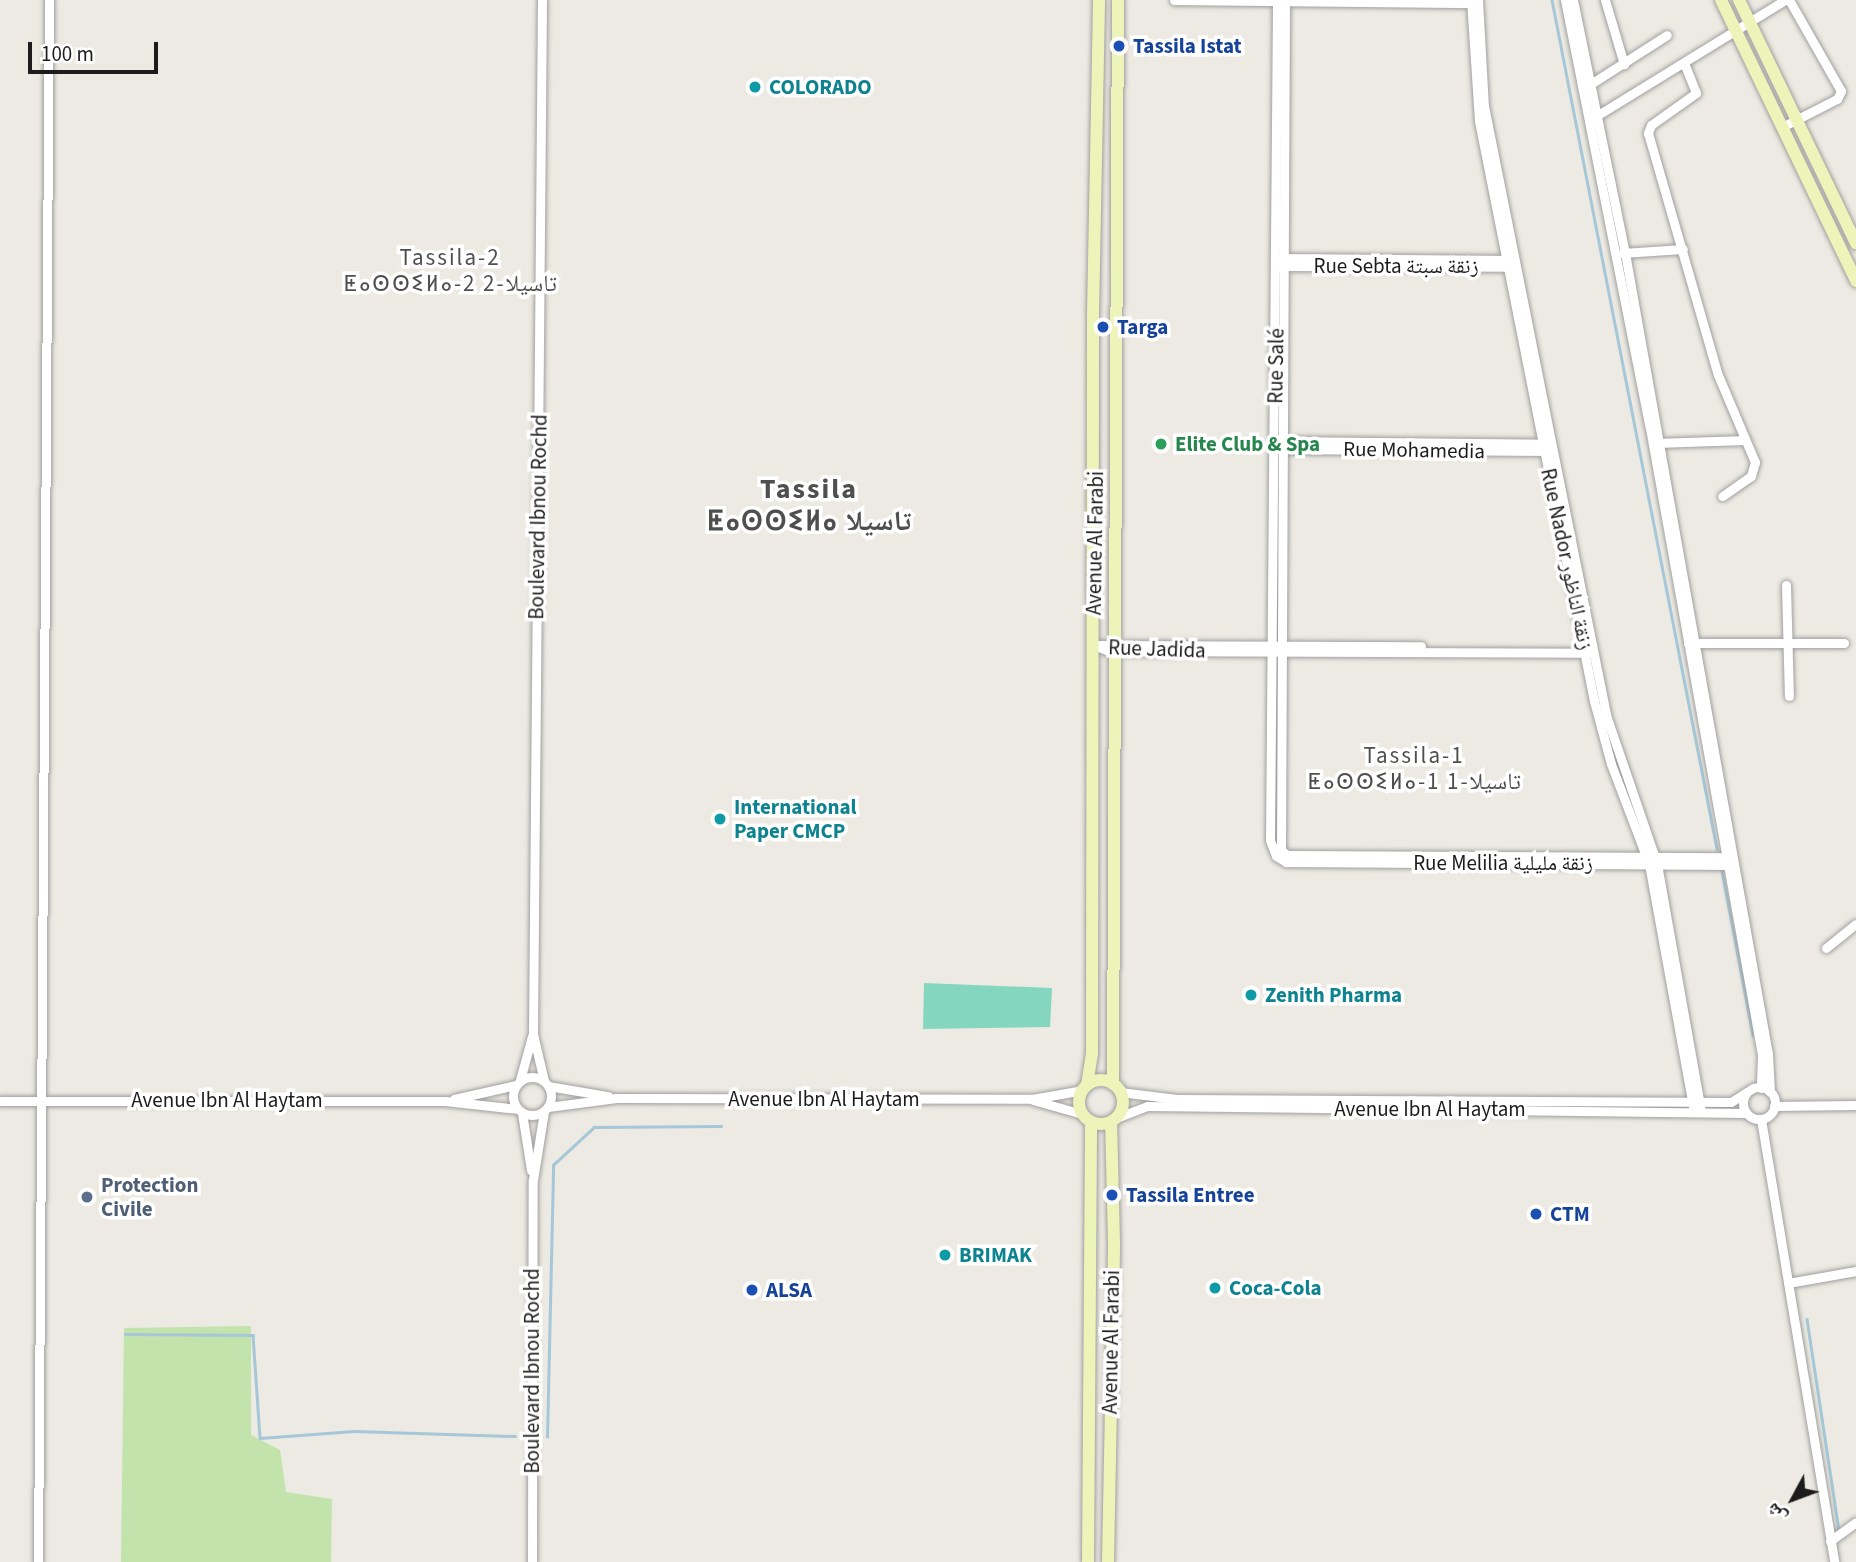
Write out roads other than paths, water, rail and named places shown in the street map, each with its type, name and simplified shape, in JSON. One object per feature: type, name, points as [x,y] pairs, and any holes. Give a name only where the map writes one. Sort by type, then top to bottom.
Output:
[{"type":"street","points":[[38,1562],[50,0]]},
{"type":"street","name":"Boulevard Ibnou Rochd","points":[[542,0],[533,1034],[546,1084]]},
{"type":"street","name":"Avenue Al Farabi","points":[[1085,1087],[1092,1054],[1099,0]]},
{"type":"street","name":"Avenue Al Farabi","points":[[1117,1088],[1115,647],[1116,397],[1120,360],[1118,0]]},
{"type":"street","points":[[1174,0],[1475,1]]},
{"type":"street","name":"Rue Salé","points":[[1278,0],[1280,262]]},
{"type":"street","name":"Rue Salé","points":[[1279,853],[1270,840],[1277,648],[1284,0]]},
{"type":"street","points":[[1565,0],[1587,84]]},
{"type":"street","points":[[1573,0],[1656,443],[1762,1055],[1765,1090],[1774,1105]]},
{"type":"street","points":[[1605,0],[1623,64]]},
{"type":"street","points":[[1721,0],[1856,281]]},
{"type":"street","points":[[1739,0],[1856,243]]},
{"type":"street","points":[[1594,118],[1787,0],[1841,91],[1837,99],[1783,127]]},
{"type":"street","name":"Rue Nador زنقة الناظور","points":[[1475,1],[1484,106],[1511,263],[1590,651],[1604,740],[1652,860],[1696,1106]]},
{"type":"street","points":[[1587,84],[1600,79],[1667,36]]},
{"type":"street","points":[[1684,63],[1696,93],[1651,125],[1648,133],[1684,249],[1718,375],[1754,469],[1747,481],[1721,496]]},
{"type":"street","points":[[1621,253],[1684,249]]},
{"type":"street","name":"Rue Sebta زنقة سبتة","points":[[1280,262],[1511,263]]},
{"type":"street","points":[[1656,443],[1745,440]]},
{"type":"street","name":"Rue Mohamedia","points":[[1278,445],[1548,448]]},
{"type":"street","points":[[1786,585],[1789,696]]},
{"type":"street","points":[[1689,643],[1844,643]]},
{"type":"street","name":"Rue Jadida","points":[[1094,645],[1590,651]]},
{"type":"street","name":"Rue Melilia زنقة مليلية","points":[[1279,853],[1286,862],[1728,861]]},
{"type":"street","points":[[1826,948],[1856,924]]},
{"type":"street","name":"Boulevard Ibnou Rochd","points":[[518,1083],[533,1034]]},
{"type":"street","points":[[532,1077],[546,1084],[546,1109],[534,1115],[520,1111],[513,1097],[518,1083],[532,1077]]},
{"type":"street","points":[[1098,1080],[1117,1088],[1122,1106],[1113,1120],[1087,1118],[1079,1101],[1085,1087],[1098,1080]]},
{"type":"street","name":"Avenue Ibn Al Haytam","points":[[445,1101],[518,1083]]},
{"type":"street","name":"Avenue Ibn Al Haytam","points":[[546,1084],[617,1098]]},
{"type":"street","name":"Avenue Ibn Al Haytam","points":[[546,1109],[617,1098],[1032,1100],[1085,1087]]},
{"type":"street","name":"Avenue Ibn Al Haytam","points":[[1117,1088],[1177,1100],[1516,1105]]},
{"type":"street","points":[[1761,1119],[1746,1113],[1743,1101],[1747,1092],[1765,1090]]},
{"type":"street","name":"Avenue Ibn Al Haytam","points":[[1113,1120],[1147,1106],[1696,1106],[1734,1102],[1747,1092]]},
{"type":"street","name":"Avenue Ibn Al Haytam","points":[[3,1100],[445,1101],[520,1111]]},
{"type":"street","name":"Avenue Ibn Al Haytam","points":[[1032,1100],[1087,1118]]},
{"type":"street","points":[[1761,1119],[1774,1105],[1856,1105]]},
{"type":"street","name":"Avenue Ibn Al Haytam","points":[[1696,1106],[1746,1113]]},
{"type":"street","name":"Boulevard Ibnou Rochd","points":[[532,1562],[533,1180],[546,1109]]},
{"type":"street","name":"Boulevard Ibnou Rochd","points":[[520,1111],[533,1180]]},
{"type":"street","name":"Avenue Al Farabi","points":[[1087,1118],[1088,1562]]},
{"type":"street","points":[[1761,1119],[1834,1562]]},
{"type":"street","name":"Avenue Al Farabi","points":[[1108,1562],[1114,1242],[1113,1120]]},
{"type":"street","points":[[1788,1283],[1856,1271]]},
{"type":"street","points":[[1830,1541],[1856,1522]]},
{"type":"waterway","points":[[1552,0],[1717,849]]},
{"type":"waterway","points":[[1722,871],[1753,1035]]},
{"type":"waterway","points":[[547,1437],[553,1165],[594,1127],[721,1126]]},
{"type":"waterway","points":[[1807,1319],[1839,1531]]},
{"type":"waterway","points":[[125,1334],[253,1335],[260,1438],[354,1431],[515,1436]]},
{"type":"place","name":"Tassila Istat","points":[[1119,46]]},
{"type":"place","name":"COLORADO","points":[[755,87]]},
{"type":"place","name":"Targa","points":[[1103,327]]},
{"type":"place","name":"Elite Club & Spa","points":[[1161,444]]},
{"type":"place","name":"International Paper CMCP","points":[[720,819]]},
{"type":"place","name":"Zenith Pharma","points":[[1251,995]]},
{"type":"place","name":"Tassila Entree","points":[[1112,1195]]},
{"type":"place","name":"Protection Civile","points":[[87,1197]]},
{"type":"place","name":"CTM","points":[[1536,1214]]},
{"type":"place","name":"BRIMAK","points":[[945,1255]]},
{"type":"place","name":"Coca-Cola","points":[[1215,1288]]},
{"type":"place","name":"ALSA","points":[[752,1290]]},
{"type":"district","name":"Tassila-2 ⵟⴰⵙⵙⵉⵍⴰ-2 2-تاسيلا","points":[[450,271]]},
{"type":"district","name":"Tassila ⵟⴰⵙⵙⵉⵍⴰ تاسيلا","points":[[809,505]]},
{"type":"district","name":"Tassila-1 ⵟⴰⵙⵙⵉⵍⴰ-1 1-تاسيلا","points":[[1414,769]]}]
